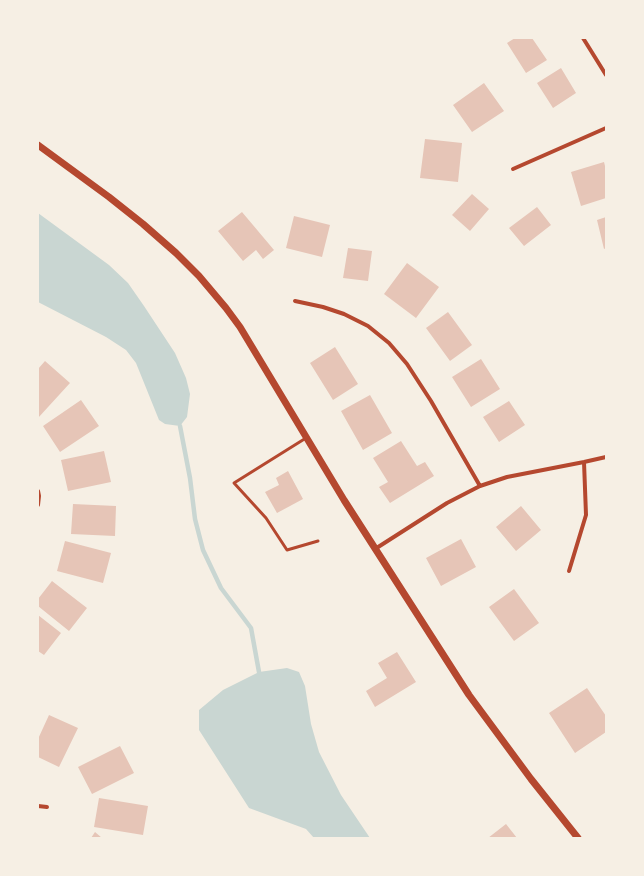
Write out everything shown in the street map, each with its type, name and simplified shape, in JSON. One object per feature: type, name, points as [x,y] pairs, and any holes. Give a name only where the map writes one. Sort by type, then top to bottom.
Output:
[{"type":"street","points":[[583,38],[606,75]]},
{"type":"street","points":[[512,169],[606,128]]},
{"type":"street","points":[[38,145],[143,224],[176,253],[199,276],[226,308],[240,327],[344,500],[469,695],[536,785],[578,838]]},
{"type":"street","points":[[295,301],[323,307],[344,314],[368,326],[389,343],[406,364],[430,401],[480,486]]},
{"type":"street","points":[[375,549],[447,503],[480,486],[507,477],[606,457]]},
{"type":"street","points":[[570,571],[586,515],[584,462]]},
{"type":"street","points":[[38,491],[38,505]]},
{"type":"street","points":[[38,806],[47,807]]},
{"type":"lane","points":[[306,438],[234,483],[266,518],[287,550],[318,541]]},
{"type":"shaded area","points":[[38,213],[109,265],[128,283],[144,306],[175,353],[186,378],[190,394],[187,417],[180,426],[165,424],[159,420],[136,363],[126,350],[106,337],[38,302]]},
{"type":"shaded area","points":[[287,668],[299,672],[305,686],[311,724],[319,752],[341,795],[370,838],[314,838],[306,829],[249,808],[199,730],[199,710],[223,690],[259,672]]},
{"type":"building","points":[[515,38],[532,38],[547,60],[526,73],[507,43]]},
{"type":"building","points":[[561,68],[576,93],[553,108],[537,83]]},
{"type":"building","points":[[484,83],[504,111],[472,132],[453,105]]},
{"type":"building","points":[[425,139],[462,143],[458,182],[420,178]]},
{"type":"building","points":[[604,162],[606,170],[606,198],[581,206],[571,172]]},
{"type":"building","points":[[472,194],[489,209],[470,231],[452,215]]},
{"type":"building","points":[[537,207],[551,225],[524,246],[509,228]]},
{"type":"building","points":[[242,212],[274,250],[263,259],[256,250],[243,261],[218,231]]},
{"type":"building","points":[[294,216],[330,225],[322,257],[286,248]]},
{"type":"building","points":[[606,217],[606,248],[604,249],[597,220]]},
{"type":"building","points":[[348,248],[372,251],[368,281],[343,278]]},
{"type":"building","points":[[407,263],[439,287],[416,318],[384,294]]},
{"type":"building","points":[[448,312],[472,345],[450,361],[426,328]]},
{"type":"building","points":[[335,347],[358,384],[333,400],[310,363]]},
{"type":"building","points":[[481,359],[500,389],[471,407],[452,377]]},
{"type":"building","points":[[45,361],[70,383],[38,418],[38,369]]},
{"type":"building","points":[[370,395],[392,433],[363,450],[341,411]]},
{"type":"building","points":[[81,400],[99,426],[60,452],[43,426]]},
{"type":"building","points":[[509,401],[525,425],[499,442],[483,417]]},
{"type":"building","points":[[401,441],[417,466],[425,462],[434,476],[390,503],[379,487],[388,482],[373,458]]},
{"type":"building","points":[[104,451],[111,482],[68,491],[61,460]]},
{"type":"building","points":[[288,471],[303,499],[277,513],[265,492],[279,485],[276,478]]},
{"type":"building","points":[[73,504],[116,506],[115,536],[71,534]]},
{"type":"building","points":[[521,506],[541,530],[516,551],[496,527]]},
{"type":"building","points":[[461,539],[476,567],[441,586],[426,558]]},
{"type":"building","points":[[65,541],[111,553],[103,583],[57,571]]},
{"type":"building","points":[[52,581],[87,608],[69,631],[38,606],[38,599]]},
{"type":"building","points":[[514,589],[539,623],[514,641],[489,607]]},
{"type":"building","points":[[38,615],[61,633],[44,655],[38,651]]},
{"type":"building","points":[[397,652],[416,682],[375,707],[366,691],[387,678],[378,663]]},
{"type":"building","points":[[587,688],[606,716],[606,732],[575,753],[549,713]]},
{"type":"building","points":[[49,715],[78,728],[59,767],[38,757],[38,739]]},
{"type":"building","points":[[120,746],[134,773],[92,794],[78,767]]},
{"type":"building","points":[[99,798],[148,806],[143,835],[94,827]]},
{"type":"building","points":[[506,824],[517,838],[488,838]]},
{"type":"building","points":[[95,832],[102,838],[91,838]]},
{"type":"waterway","points":[[180,426],[190,478],[195,519],[203,550],[221,588],[251,628],[259,672]]}]
